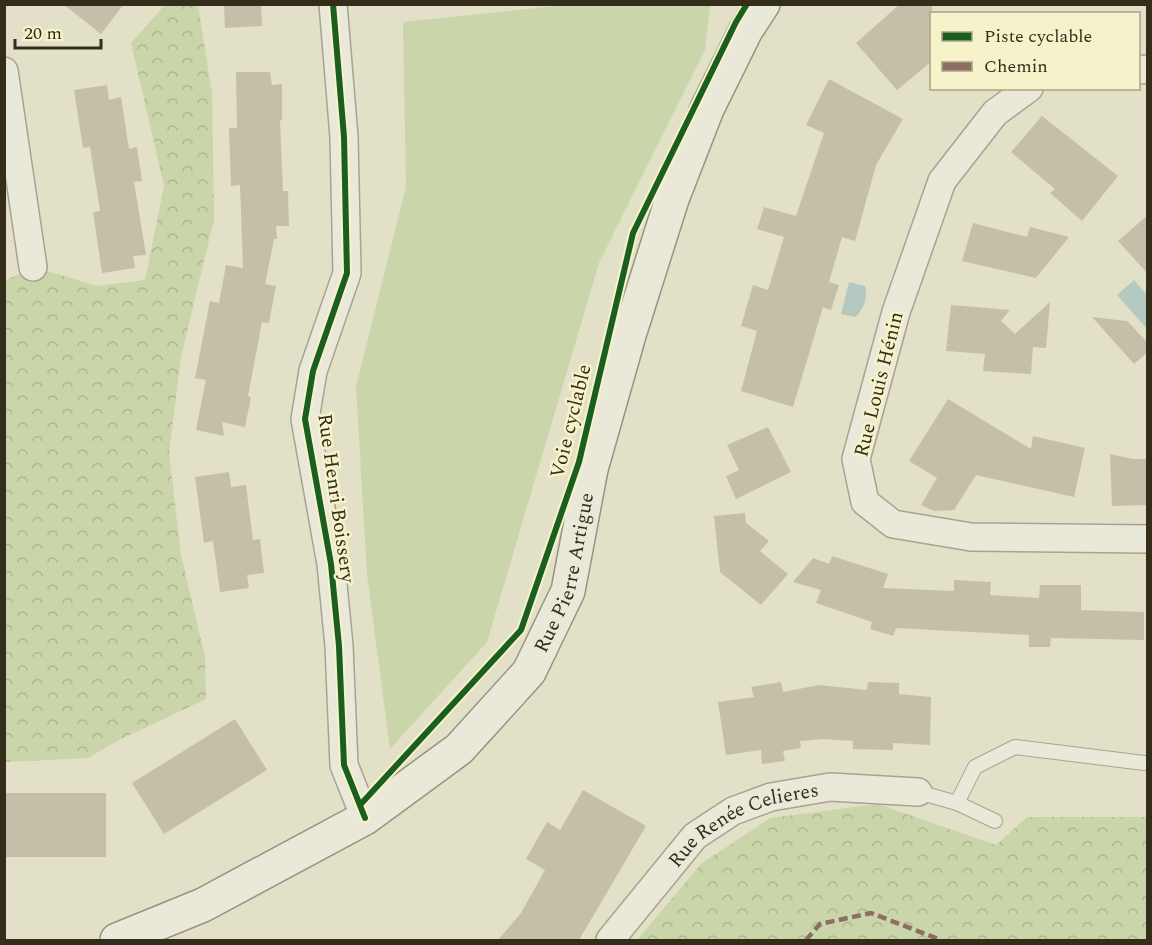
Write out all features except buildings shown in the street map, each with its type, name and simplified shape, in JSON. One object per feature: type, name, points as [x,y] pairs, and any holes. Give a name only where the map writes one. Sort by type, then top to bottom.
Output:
[{"type":"main road","name":"Rue Pierre Artigue","points":[[117,940],[203,905],[365,818],[467,741],[529,672],[568,591],[591,469],[629,335],[672,199],[707,109],[746,30],[763,4]]},
{"type":"street","name":"Rue Henri Boissery","points":[[333,4],[344,137],[347,273],[313,371],[305,419],[331,564],[339,646],[344,765],[365,818]]},
{"type":"street","points":[[4,71],[33,267]]},
{"type":"street","name":"Rue Louis Hénin","points":[[1026,90],[995,113],[942,181],[896,312],[856,459],[865,502],[893,524],[971,537],[1148,539]]},
{"type":"street","name":"Rue Renée Celieres","points":[[609,940],[695,836],[733,811],[771,797],[830,787],[918,792]]},
{"type":"lane","points":[[957,803],[975,766],[1015,747],[1144,763]]},
{"type":"lane","points":[[918,792],[957,803],[994,821]]},
{"type":"green space","points":[[165,5],[198,5],[212,93],[214,219],[181,357],[169,453],[181,555],[205,657],[206,699],[119,740],[88,758],[6,762],[4,281],[33,267],[97,286],[145,280],[164,186],[131,43]]},
{"type":"green space","points":[[567,5],[710,5],[705,50],[599,263],[487,642],[390,749],[367,574],[356,387],[406,187],[403,22]]},
{"type":"green space","points":[[878,804],[996,845],[1027,817],[1147,817],[1147,940],[637,940],[701,864],[770,818]]},
{"type":"shaded area","points":[[1134,280],[1147,295],[1147,329],[1117,295]]},
{"type":"shaded area","points":[[849,282],[865,286],[865,303],[856,317],[841,314]]},
{"type":"marked path","points":[[806,940],[820,924],[871,913],[941,940]]},
{"type":"cycle path","points":[[333,4],[344,137],[347,273],[313,371],[305,419],[331,564],[339,646],[344,765],[365,818]]},
{"type":"cycle path","name":"Voie cyclable","points":[[360,805],[521,630],[579,462],[633,233],[736,22],[747,4]]}]
